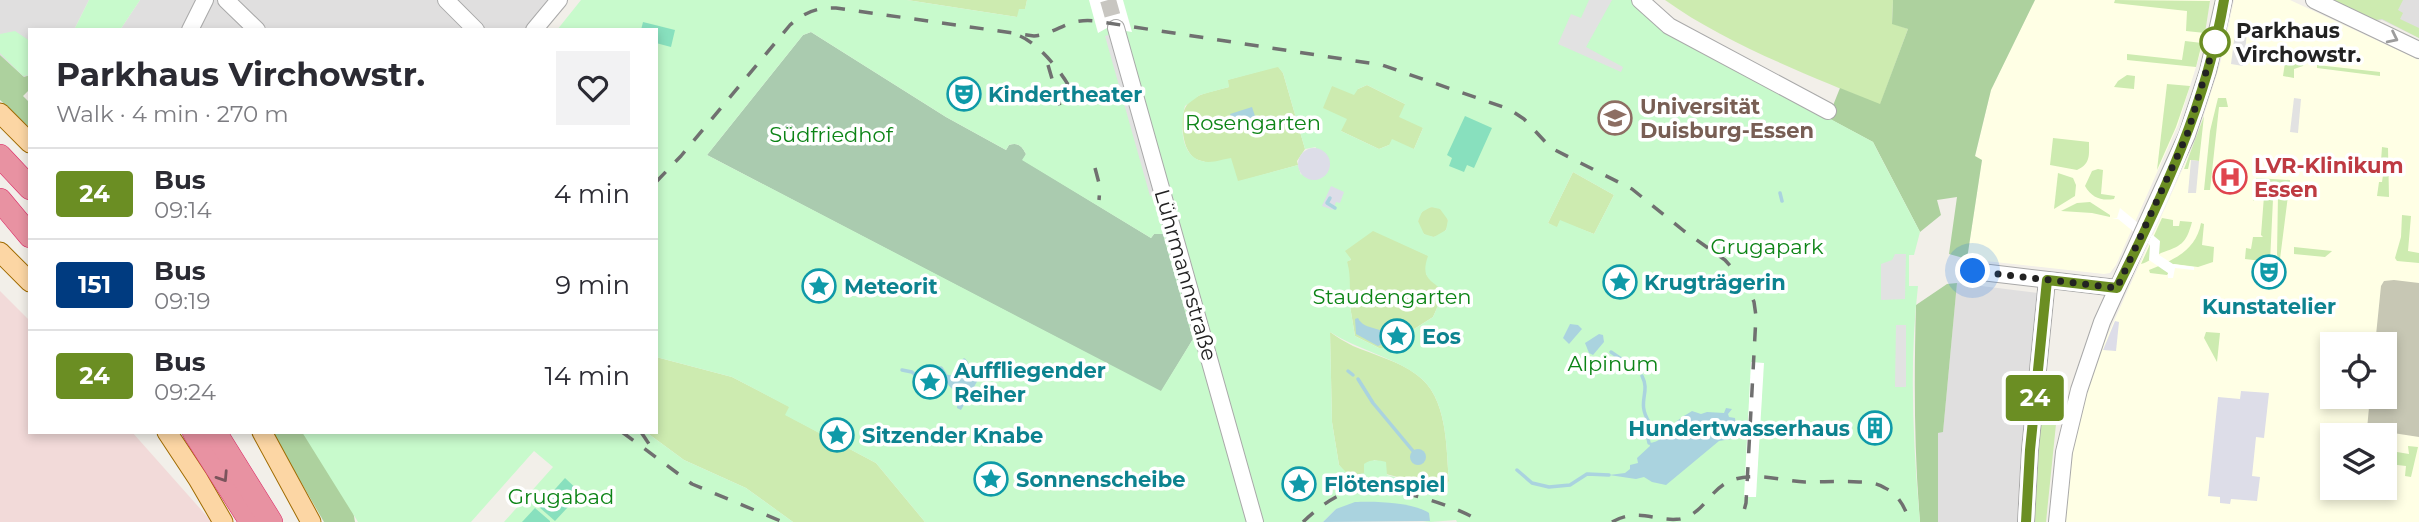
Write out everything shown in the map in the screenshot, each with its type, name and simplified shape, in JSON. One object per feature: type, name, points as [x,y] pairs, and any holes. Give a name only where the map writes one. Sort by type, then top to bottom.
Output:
[{"type":"highway","points":[[0,155],[28,177]]},
{"type":"highway","points":[[0,155],[28,186]]},
{"type":"highway","points":[[0,187],[28,216]]},
{"type":"highway","points":[[0,200],[28,234]]},
{"type":"highway","points":[[195,434],[251,522]]},
{"type":"highway","points":[[216,434],[271,522]]},
{"type":"main road","points":[[0,113],[28,141]]},
{"type":"main road","points":[[0,252],[28,280]]},
{"type":"main road","points":[[168,434],[223,522]]},
{"type":"main road","points":[[263,434],[314,522]]},
{"type":"street","points":[[191,28],[205,0]]},
{"type":"street","points":[[226,0],[255,28]]},
{"type":"street","points":[[446,0],[474,28]]},
{"type":"street","points":[[536,28],[559,0]]},
{"type":"street","points":[[1640,0],[1669,26],[1828,111]]},
{"type":"street","points":[[2057,522],[2069,422],[2091,353],[2117,288],[2187,135],[2208,71],[2224,0]]},
{"type":"street","points":[[2314,0],[2419,50]]},
{"type":"street","name":"Lührmannstraße","points":[[1116,29],[1254,519]]},
{"type":"street","points":[[1973,271],[2117,288]]},
{"type":"street","points":[[2026,522],[2031,438],[2047,280]]},
{"type":"shaded area","points":[[0,0],[89,0],[75,28],[28,28],[28,76],[24,77],[0,55]]},
{"type":"shaded area","points":[[140,0],[550,0],[528,28],[121,28]]},
{"type":"shaded area","points":[[1589,0],[1612,0],[1586,47],[1623,67],[1621,72],[1558,44],[1571,14],[1581,18]]},
{"type":"shaded area","points":[[2035,0],[2210,0],[2200,54],[2178,125],[2116,265],[2110,273],[1967,259],[1982,160],[1975,157],[1991,90]]},
{"type":"shaded area","points":[[2234,0],[2290,0],[2419,60],[2419,522],[2065,522],[2070,458],[2091,372],[2197,137],[2220,64]]},
{"type":"shaded area","points":[[2334,0],[2419,0],[2419,38],[2382,20],[2378,21]]},
{"type":"shaded area","points":[[2235,33],[2247,34],[2243,66],[2231,64]]},
{"type":"shaded area","points":[[1112,34],[1157,194],[1150,196],[1105,36]]},
{"type":"shaded area","points":[[2294,98],[2301,99],[2298,133],[2290,132]]},
{"type":"shaded area","points":[[1314,148],[1326,152],[1330,164],[1326,176],[1314,180],[1302,176],[1298,164],[1302,152]]},
{"type":"shaded area","points":[[2191,160],[2199,161],[2196,193],[2188,193]]},
{"type":"shaded area","points":[[1331,186],[1344,192],[1340,203],[1336,202],[1333,210],[1322,206]]},
{"type":"shaded area","points":[[1895,254],[1906,254],[1905,299],[1881,300],[1881,264],[1892,260]]},
{"type":"shaded area","points":[[2384,281],[2419,283],[2419,437],[2397,434],[2397,423],[2368,423],[2369,409],[2397,409],[2397,332],[2376,332],[2381,286]]},
{"type":"shaded area","points":[[1957,283],[2038,293],[2020,522],[1938,522],[1938,433],[1943,431]]},
{"type":"shaded area","points":[[0,291],[28,319],[28,434],[134,434],[212,522],[0,522]]},
{"type":"shaded area","points":[[2115,321],[2119,322],[2116,351],[2103,350]]},
{"type":"shaded area","points":[[1896,325],[1906,325],[1906,387],[1895,387]]},
{"type":"shaded area","points":[[2241,391],[2269,393],[2264,438],[2256,437],[2252,476],[2260,477],[2257,501],[2231,499],[2230,504],[2220,503],[2220,497],[2208,496],[2218,397],[2240,399]]},
{"type":"green space","points":[[89,0],[140,0],[121,28],[75,28]]},
{"type":"green space","name":"Grugapark","points":[[581,0],[907,0],[1017,17],[1019,9],[1025,9],[1027,0],[1633,0],[1749,75],[1873,142],[1920,232],[1914,255],[1909,255],[1909,286],[1918,286],[1913,404],[1920,522],[1430,522],[1336,509],[1323,522],[925,522],[876,463],[785,415],[789,407],[732,377],[658,358],[658,28],[559,28]],"holes":[[[811,32],[946,117],[1006,150],[1009,145],[1019,145],[1026,154],[1022,160],[1151,238],[1154,234],[1163,234],[1193,339],[1161,391],[707,155],[803,35]],[[1278,67],[1283,73],[1305,149],[1316,147],[1301,175],[1298,165],[1238,181],[1231,158],[1206,162],[1189,153],[1182,130],[1185,106],[1200,95],[1229,87],[1228,80]],[[1367,85],[1405,104],[1399,117],[1423,128],[1414,149],[1392,139],[1389,145],[1379,149],[1341,131],[1347,119],[1323,108],[1332,86],[1354,95],[1358,89]],[[1573,172],[1614,195],[1594,234],[1560,220],[1557,227],[1548,223]],[[1431,207],[1440,209],[1448,220],[1446,230],[1434,237],[1424,234],[1418,221],[1422,212]],[[1373,231],[1428,256],[1426,274],[1444,292],[1433,317],[1385,348],[1379,348],[1355,336],[1347,262],[1351,259],[1345,251]],[[1330,332],[1408,369],[1427,384],[1435,396],[1444,424],[1449,481],[1447,485],[1439,488],[1387,475],[1386,462],[1380,461],[1367,462],[1364,464],[1364,473],[1350,476],[1339,465],[1332,422]]]},
{"type":"green space","points":[[907,0],[1027,0],[1025,10],[1017,17]]},
{"type":"green space","points":[[1665,0],[1893,0],[1892,23],[1908,29],[1880,105],[1742,45]]},
{"type":"green space","points":[[1893,0],[2035,0],[1991,90],[1975,156],[1982,160],[1967,259],[1949,254],[1957,197],[1937,200],[1941,215],[1920,232],[1873,142],[1828,118],[1840,88],[1880,104],[1908,29],[1892,24]]},
{"type":"green space","points":[[2115,0],[2210,1],[2205,33],[2186,31],[2187,11],[2114,3]]},
{"type":"green space","points":[[2328,0],[2403,0],[2398,10],[2403,13],[2400,19],[2419,28],[2419,38],[2382,19],[2370,21]]},
{"type":"green space","points":[[643,22],[675,30],[671,47],[658,44],[658,28],[642,28]]},
{"type":"green space","points":[[15,31],[28,40],[28,75],[23,76],[0,53],[0,34]]},
{"type":"green space","name":"Südfriedhof","points":[[811,32],[946,117],[1006,150],[1009,145],[1019,145],[1026,154],[1023,160],[1151,238],[1154,234],[1163,234],[1193,339],[1161,392],[707,155],[803,35]]},
{"type":"green space","points":[[2185,41],[2202,43],[2196,67],[2127,60],[2127,54],[2182,60]]},
{"type":"green space","points":[[2287,49],[2311,52],[2311,58],[2305,59],[2303,66],[2294,69],[2294,78],[2283,76]]},
{"type":"green space","points":[[0,55],[24,77],[28,76],[28,91],[23,96],[28,101],[28,126],[0,100]]},
{"type":"green space","points":[[2317,65],[2380,72],[2380,76],[2317,68]]},
{"type":"green space","name":"Rosengarten","points":[[1278,66],[1283,73],[1305,149],[1297,161],[1298,165],[1237,182],[1220,170],[1194,158],[1186,147],[1183,133],[1182,121],[1187,104],[1200,95],[1229,87],[1227,80]]},
{"type":"green space","points":[[2127,75],[2135,76],[2134,89],[2114,87],[2118,81]]},
{"type":"green space","points":[[2167,84],[2190,86],[2157,170]]},
{"type":"green space","points":[[1332,85],[1358,89],[1367,85],[1405,104],[1423,128],[1414,149],[1389,145],[1379,149],[1341,131],[1322,108]]},
{"type":"green space","points":[[2218,98],[2226,98],[2228,107],[2219,107],[2210,190],[2204,190],[2210,131]]},
{"type":"green space","points":[[1465,116],[1492,128],[1474,168],[1467,165],[1464,172],[1449,166],[1452,158],[1447,155]]},
{"type":"green space","points":[[2204,116],[2199,161],[2190,160],[2188,169],[2184,169]]},
{"type":"green space","points":[[2053,138],[2089,142],[2085,165],[2077,170],[2050,165]]},
{"type":"green space","points":[[2382,147],[2388,148],[2389,197],[2377,196],[2379,182],[2382,182],[2384,168],[2387,169],[2388,162],[2381,161]]},
{"type":"green space","points":[[2103,170],[2101,194],[2115,196],[2114,199],[2097,198],[2085,186],[2092,171]]},
{"type":"green space","points":[[1573,172],[1614,195],[1594,234],[1560,221],[1557,228],[1548,223]]},
{"type":"green space","points":[[2058,173],[2073,178],[2076,185],[2075,196],[2054,209]]},
{"type":"green space","points":[[2256,178],[2290,180],[2280,259],[2277,255],[2278,194],[2271,188],[2265,188],[2253,201]]},
{"type":"green space","points":[[2268,195],[2273,199],[2270,262],[2245,259],[2246,248],[2251,249],[2253,237],[2263,237],[2264,196]]},
{"type":"green space","points":[[2090,202],[2110,217],[2061,211],[2077,203]]},
{"type":"green space","points":[[1433,207],[1444,211],[1448,222],[1444,233],[1433,237],[1422,233],[1418,222],[1422,211]]},
{"type":"green space","points":[[2402,215],[2411,216],[2408,251],[2419,253],[2419,263],[2397,261],[2395,258],[2401,237]]},
{"type":"green space","points":[[2162,218],[2173,220],[2173,226],[2179,226],[2180,221],[2192,222],[2182,243],[2141,264]]},
{"type":"green space","points":[[2201,223],[2204,224],[2202,245],[2214,247],[2213,262],[2198,267],[2174,264],[2167,275],[2150,273],[2149,270],[2189,248]]},
{"type":"green space","name":"Staudengarten","points":[[1373,230],[1429,256],[1426,274],[1444,292],[1433,317],[1384,348],[1355,336],[1347,261],[1351,260],[1344,251]]},
{"type":"green space","points":[[2294,247],[2332,251],[2325,257],[2294,254]]},
{"type":"green space","points":[[1957,283],[1943,432],[1938,433],[1938,522],[1920,522],[1915,414],[1916,305],[1947,284]]},
{"type":"green space","points":[[1330,332],[1353,346],[1402,366],[1427,384],[1435,396],[1444,424],[1449,481],[1447,485],[1440,488],[1386,474],[1386,463],[1374,460],[1364,473],[1349,477],[1339,465],[1332,422]]},
{"type":"green space","points":[[2206,332],[2220,333],[2217,362],[2204,338]]},
{"type":"green space","points":[[658,358],[732,377],[790,407],[786,415],[876,463],[925,522],[793,522],[746,488],[684,460],[649,434],[658,434]]},
{"type":"green space","points":[[2038,415],[2054,417],[2053,423],[2056,424],[2046,522],[2030,522]]},
{"type":"green space","points":[[273,434],[339,434],[355,522],[324,522]]},
{"type":"green space","name":"Grugabad","points":[[303,434],[649,434],[684,460],[746,488],[793,522],[504,522],[553,467],[534,451],[471,522],[358,522]]},
{"type":"green space","points":[[2408,446],[2418,447],[2411,477],[2405,476],[2406,466],[2397,465],[2397,452],[2409,454]]},
{"type":"green space","name":"Grugabad","points":[[565,478],[581,493],[555,521],[539,507]]},
{"type":"green space","points":[[535,508],[550,521],[550,522],[522,522]]},
{"type":"water","points":[[1252,107],[1256,119],[1234,125],[1230,114]]},
{"type":"water","points":[[1358,318],[1365,325],[1385,332],[1393,339],[1378,346],[1356,334],[1355,319]]},
{"type":"water","points":[[1570,324],[1578,325],[1582,329],[1569,344],[1563,338]]},
{"type":"water","points":[[1599,334],[1603,335],[1604,342],[1593,355],[1589,353],[1585,343]]},
{"type":"water","points":[[964,358],[979,378],[961,410],[957,408],[958,394],[947,383],[945,374],[953,376]]},
{"type":"water","points":[[1726,408],[1732,409],[1729,417],[1735,418],[1736,428],[1731,439],[1719,441],[1666,485],[1644,477],[1636,479],[1609,475],[1625,473],[1630,469],[1630,465],[1638,463],[1637,458],[1650,446],[1649,443],[1659,440],[1677,421],[1692,411],[1701,414],[1724,413]]},
{"type":"water","points":[[1418,449],[1426,457],[1418,465],[1410,457]]},
{"type":"water","points":[[1355,502],[1413,506],[1429,513],[1430,521],[1323,522],[1336,509]]},
{"type":"pier","points":[[1089,0],[1123,0],[1132,32],[1107,28],[1098,33]]},
{"type":"pier","points":[[2120,208],[2160,241],[2159,255],[2173,264],[2194,267],[2194,270],[2175,268],[2173,278],[2168,278],[2168,273],[2149,260],[2150,245],[2118,219],[2112,219],[2117,218]]},
{"type":"pier","points":[[1751,362],[1764,363],[1756,497],[1744,497]]},
{"type":"waterway","points":[[1780,193],[1782,201]]},
{"type":"waterway","points":[[1330,198],[1327,203],[1335,208]]},
{"type":"waterway","points":[[1611,352],[1627,363]]},
{"type":"waterway","points":[[902,370],[912,372],[922,381],[929,379],[937,368],[941,368],[945,374]]},
{"type":"waterway","points":[[1348,371],[1353,375]]},
{"type":"waterway","points":[[1642,376],[1645,387],[1643,403],[1649,422],[1646,429],[1649,443]]},
{"type":"waterway","points":[[1358,379],[1373,403],[1413,451]]},
{"type":"waterway","points":[[1517,470],[1532,483],[1549,487],[1570,485],[1587,474],[1609,475]]},
{"type":"tunnel","points":[[1108,0],[1116,28]]},
{"type":"railway","points":[[658,180],[790,25],[805,14],[823,9],[836,8],[1034,36],[1077,22],[1095,21],[1382,65],[1509,109],[1524,119],[1551,148],[1632,189],[1725,260],[1747,285],[1756,316],[1746,503],[1741,522]]},
{"type":"railway","points":[[1020,36],[1037,47],[1053,64],[1076,101]]},
{"type":"railway","points":[[1048,65],[1060,106]]},
{"type":"railway","points":[[1095,168],[1100,187],[1099,200]]},
{"type":"railway","points":[[625,434],[692,484],[783,522]]},
{"type":"railway","points":[[642,434],[655,453]]},
{"type":"railway","points":[[1612,522],[1639,515],[1680,519],[1695,512],[1723,485],[1748,477],[1876,484],[1898,498],[1909,522]]},
{"type":"railway","points":[[1303,522],[1336,497],[1371,488],[1422,498],[1456,509],[1480,522]]},
{"type":"bus line","name":"24","points":[[2026,522],[2030,450],[2047,280],[2117,288],[2187,135],[2208,71],[2224,0]]},
{"type":"place","name":"Parkhaus Virchowstr.","points":[[2215,42]]},
{"type":"place","name":"Kindertheater","points":[[964,94]]},
{"type":"place","name":"Universität Duisburg-Essen","points":[[1615,118]]},
{"type":"place","name":"LVR-Klinikum Essen","points":[[2230,177]]},
{"type":"place","name":"Kunstatelier","points":[[2269,272]]},
{"type":"place","name":"Krugträgerin","points":[[1620,282]]},
{"type":"place","name":"Meteorit","points":[[819,286]]},
{"type":"place","name":"Eos","points":[[1397,336]]},
{"type":"place","name":"Auffliegender Reiher","points":[[930,382]]},
{"type":"place","name":"Hundertwasserhaus","points":[[1875,428]]},
{"type":"place","name":"Sitzender Knabe","points":[[837,435]]},
{"type":"place","name":"Sonnenscheibe","points":[[991,479]]},
{"type":"place","name":"Flötenspiel","points":[[1299,484]]},
{"type":"route","points":[[1973,271],[2117,288],[2187,135],[2215,42]]},
{"type":"park label","name":"Alpinum","points":[[1613,363]]}]
